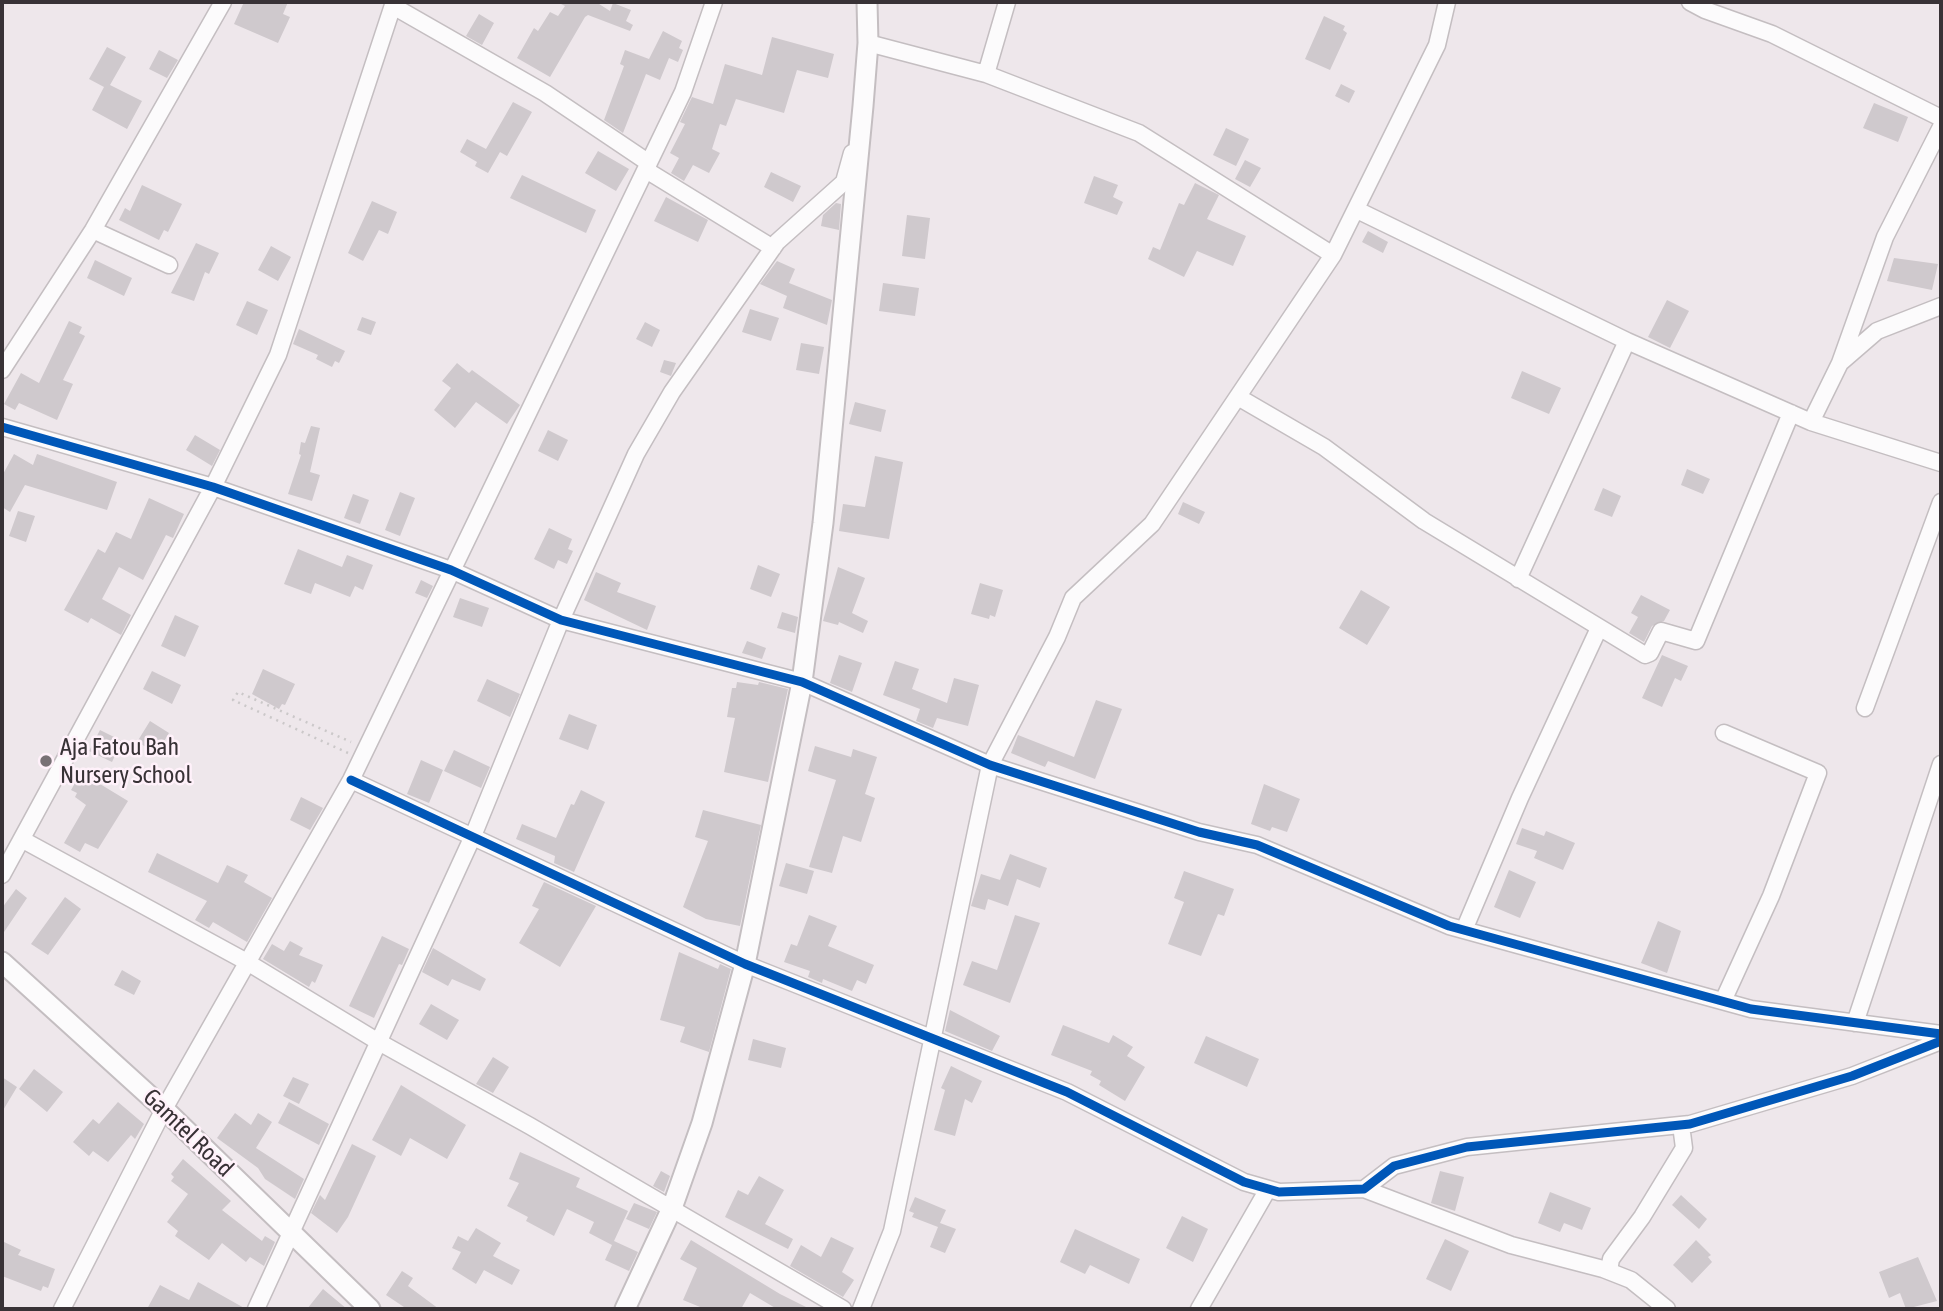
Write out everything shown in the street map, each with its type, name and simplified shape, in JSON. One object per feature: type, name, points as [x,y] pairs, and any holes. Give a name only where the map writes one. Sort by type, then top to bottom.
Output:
[{"type":"street","points":[[62,1309],[164,1109],[351,780],[683,92],[714,2]]},
{"type":"street","points":[[625,1309],[672,1208],[702,1123],[745,964],[802,682],[823,523],[863,106],[868,43],[867,2]]},
{"type":"street","points":[[986,74],[1007,2]]},
{"type":"street","points":[[861,1309],[892,1231],[990,765],[1056,637],[1073,598],[1152,524],[1333,255],[1437,45],[1447,2]]},
{"type":"street","points":[[1690,2],[1772,34],[1941,118]]},
{"type":"street","points":[[2,875],[214,487],[278,355],[393,4],[545,93],[647,166],[774,248]]},
{"type":"street","points":[[2,370],[93,230],[215,5]]},
{"type":"street","points":[[868,43],[986,74],[1139,132],[1333,255]]},
{"type":"street","points":[[256,1309],[293,1233],[377,1041],[474,836],[561,620],[636,454],[671,393],[774,248],[844,182],[863,106]]},
{"type":"street","points":[[1811,422],[1840,363],[1885,237],[1941,127]]},
{"type":"street","points":[[1357,210],[1627,341],[1811,422],[1941,463]]},
{"type":"street","points":[[93,230],[169,265]]},
{"type":"street","points":[[1840,363],[1877,331],[1941,306]]},
{"type":"street","points":[[1518,579],[1627,341]]},
{"type":"street","points":[[1238,397],[1324,447],[1424,521],[1645,655],[1650,653],[1661,631],[1696,641],[1791,413]]},
{"type":"street","points":[[2,427],[214,487],[451,570],[561,620],[802,682],[990,765],[1199,832],[1257,845],[1464,930],[1751,1009],[1941,1034]]},
{"type":"street","points":[[1865,708],[1941,502]]},
{"type":"street","points":[[1464,930],[1520,798],[1599,628]]},
{"type":"street","points":[[1723,1001],[1772,896],[1818,773],[1724,733]]},
{"type":"street","points":[[1855,1023],[1941,764]]},
{"type":"street","points":[[351,780],[745,964],[1067,1092],[1244,1182],[1279,1192],[1364,1189],[1511,1245],[1609,1271],[1631,1280],[1667,1309]]},
{"type":"street","points":[[23,840],[247,962],[377,1041],[672,1208],[843,1309]]},
{"type":"street","name":"Gamtel Road","points":[[2,962],[164,1109],[370,1309]]},
{"type":"street","points":[[1364,1189],[1394,1166],[1467,1147],[1681,1125],[1852,1076],[1941,1041]]},
{"type":"street","points":[[1609,1271],[1611,1259],[1642,1217],[1684,1148],[1681,1125]]},
{"type":"street","points":[[1199,1309],[1268,1189]]},
{"type":"path","points":[[238,692],[363,754],[233,700],[238,692]]},
{"type":"building","points":[[244,2],[288,2],[283,14],[290,17],[278,43],[234,24]]},
{"type":"building","points":[[557,2],[596,2],[610,11],[613,3],[631,10],[626,21],[633,25],[630,31],[588,15],[550,77],[517,58],[534,28],[538,31],[550,12],[558,16],[565,6]]},
{"type":"building","points":[[479,14],[494,23],[482,45],[466,36]]},
{"type":"building","points":[[1324,16],[1345,26],[1343,30],[1347,33],[1330,70],[1305,59]]},
{"type":"building","points":[[663,31],[682,41],[679,48],[683,50],[678,62],[669,58],[660,80],[646,74],[623,133],[604,120],[624,66],[620,64],[625,50],[649,59]]},
{"type":"building","points":[[772,37],[834,54],[828,78],[797,70],[784,113],[736,99],[726,126],[720,124],[712,149],[720,153],[709,173],[693,165],[684,181],[671,173],[679,158],[670,153],[685,124],[680,122],[692,97],[713,104],[725,64],[762,75]]},
{"type":"building","points":[[107,47],[126,57],[110,85],[142,101],[127,129],[92,110],[104,87],[89,79]]},
{"type":"building","points":[[159,50],[178,60],[167,78],[149,69]]},
{"type":"building","points":[[1341,84],[1355,91],[1349,103],[1335,96]]},
{"type":"building","points":[[513,102],[532,112],[507,156],[500,152],[488,173],[475,166],[477,162],[460,152],[467,139],[486,149]]},
{"type":"building","points":[[1874,103],[1908,117],[1898,142],[1863,128]]},
{"type":"building","points":[[1226,128],[1249,139],[1236,166],[1213,155]]},
{"type":"building","points":[[598,151],[629,169],[616,191],[585,173]]},
{"type":"building","points":[[1245,160],[1261,168],[1250,187],[1235,179]]},
{"type":"building","points":[[771,172],[801,186],[793,202],[764,187]]},
{"type":"building","points":[[522,175],[596,210],[586,233],[510,198]]},
{"type":"building","points":[[1094,176],[1118,185],[1113,197],[1123,202],[1117,215],[1084,203]]},
{"type":"building","points":[[1195,183],[1219,195],[1207,219],[1246,236],[1233,266],[1197,251],[1184,277],[1148,259],[1153,247],[1160,250],[1179,203],[1184,205]]},
{"type":"building","points":[[142,185],[182,204],[168,232],[164,230],[159,240],[119,220],[125,208],[130,211]]},
{"type":"building","points":[[666,197],[708,220],[698,242],[654,221]]},
{"type":"building","points":[[372,201],[397,212],[388,234],[379,230],[363,261],[348,253]]},
{"type":"building","points":[[836,203],[841,204],[839,230],[821,226],[823,215]]},
{"type":"building","points":[[907,215],[930,218],[925,259],[902,256]]},
{"type":"building","points":[[1368,231],[1388,242],[1383,253],[1362,242]]},
{"type":"building","points":[[196,243],[219,253],[209,274],[205,272],[194,301],[171,293]]},
{"type":"building","points":[[271,246],[291,257],[278,281],[258,270]]},
{"type":"building","points":[[1894,258],[1938,264],[1932,290],[1887,281]]},
{"type":"building","points":[[95,260],[132,278],[124,296],[87,278]]},
{"type":"building","points":[[777,261],[795,269],[789,283],[832,300],[827,325],[783,308],[787,296],[760,284]]},
{"type":"building","points":[[883,283],[919,288],[915,316],[879,311]]},
{"type":"building","points":[[1667,300],[1689,311],[1670,348],[1648,337]]},
{"type":"building","points":[[247,301],[268,310],[257,335],[236,325]]},
{"type":"building","points":[[750,309],[779,318],[771,341],[742,332]]},
{"type":"building","points":[[362,317],[376,322],[371,335],[357,330]]},
{"type":"building","points":[[69,321],[82,327],[79,333],[85,336],[63,380],[73,384],[57,420],[19,403],[15,410],[4,404],[21,373],[39,383]]},
{"type":"building","points":[[645,322],[660,330],[652,347],[636,339]]},
{"type":"building","points":[[299,329],[345,351],[339,363],[335,361],[332,367],[316,359],[318,355],[293,344]]},
{"type":"building","points":[[801,343],[824,347],[819,374],[796,370]]},
{"type":"building","points":[[664,360],[676,363],[671,376],[660,372]]},
{"type":"building","points":[[457,363],[469,373],[472,370],[520,405],[507,424],[476,402],[455,428],[434,410],[451,388],[442,381]]},
{"type":"building","points":[[1522,371],[1561,388],[1549,414],[1511,398]]},
{"type":"building","points":[[855,402],[886,410],[881,432],[849,424]]},
{"type":"building","points":[[311,426],[320,428],[310,472],[320,475],[312,501],[288,494],[301,455],[301,442],[305,443]]},
{"type":"building","points":[[548,430],[568,440],[558,461],[538,451]]},
{"type":"building","points":[[195,435],[220,450],[212,466],[186,450]]},
{"type":"building","points":[[14,454],[33,465],[37,454],[117,482],[107,510],[25,485],[10,512],[2,507],[2,476]]},
{"type":"building","points":[[875,456],[903,462],[889,539],[839,531],[843,504],[865,507]]},
{"type":"building","points":[[1687,469],[1710,479],[1703,494],[1681,485]]},
{"type":"building","points":[[1603,488],[1621,496],[1612,517],[1594,510]]},
{"type":"building","points":[[400,492],[415,498],[400,536],[385,530]]},
{"type":"building","points":[[353,494],[369,500],[360,524],[344,518]]},
{"type":"building","points":[[149,498],[184,514],[173,538],[166,535],[143,580],[119,567],[102,599],[131,615],[121,635],[91,618],[88,623],[64,610],[98,549],[105,553],[116,532],[131,539]]},
{"type":"building","points":[[1183,502],[1205,512],[1199,524],[1178,514]]},
{"type":"building","points":[[18,511],[35,516],[26,542],[9,536]]},
{"type":"building","points":[[549,528],[572,539],[568,549],[573,551],[567,564],[558,560],[554,569],[534,559]]},
{"type":"building","points":[[298,549],[342,567],[347,555],[373,565],[363,590],[355,586],[350,597],[315,583],[311,594],[284,584]]},
{"type":"building","points":[[758,565],[780,574],[771,597],[750,589]]},
{"type":"building","points":[[838,567],[865,578],[852,613],[868,621],[863,633],[839,622],[838,625],[823,621]]},
{"type":"building","points":[[596,572],[621,583],[617,592],[656,606],[647,630],[584,600]]},
{"type":"building","points":[[421,580],[433,586],[427,598],[415,593]]},
{"type":"building","points":[[980,583],[1003,590],[995,617],[990,615],[989,619],[971,614]]},
{"type":"building","points":[[1361,590],[1390,607],[1367,645],[1339,628]]},
{"type":"building","points":[[1641,595],[1670,610],[1664,621],[1652,626],[1644,642],[1629,633],[1638,617],[1631,613]]},
{"type":"building","points":[[460,598],[489,608],[482,627],[453,617]]},
{"type":"building","points":[[782,612],[798,617],[795,633],[777,628]]},
{"type":"building","points":[[175,615],[199,626],[185,657],[161,646]]},
{"type":"building","points":[[747,641],[766,648],[762,659],[742,653]]},
{"type":"building","points":[[839,655],[862,663],[852,692],[830,683]]},
{"type":"building","points":[[1662,655],[1688,666],[1681,681],[1675,678],[1662,707],[1642,698]]},
{"type":"building","points":[[895,661],[919,669],[912,689],[947,703],[954,678],[979,685],[968,726],[937,718],[933,728],[916,721],[920,709],[883,695]]},
{"type":"building","points":[[263,669],[295,684],[285,705],[282,704],[279,709],[252,694]]},
{"type":"building","points":[[152,671],[181,685],[172,704],[143,689]]},
{"type":"building","points":[[487,679],[520,694],[510,717],[477,701]]},
{"type":"building","points":[[737,682],[758,685],[759,682],[788,689],[768,782],[724,772],[735,718],[727,717],[732,688],[736,688]]},
{"type":"building","points":[[1096,700],[1122,709],[1095,779],[1048,761],[1045,767],[1011,753],[1018,735],[1074,757]]},
{"type":"building","points":[[569,714],[597,725],[588,750],[559,739]]},
{"type":"building","points":[[150,721],[169,733],[157,753],[137,742]]},
{"type":"building","points":[[100,730],[122,741],[112,762],[89,751]]},
{"type":"building","points":[[815,746],[851,757],[853,749],[877,757],[865,794],[875,798],[861,842],[843,836],[832,873],[809,867],[836,780],[808,771]]},
{"type":"building","points":[[454,750],[490,767],[481,788],[444,771]]},
{"type":"building","points":[[421,760],[443,770],[429,803],[407,794]]},
{"type":"building","points":[[77,770],[128,801],[98,849],[85,843],[80,852],[64,843],[86,805],[75,797],[77,793],[71,790],[74,785],[70,782]]},
{"type":"building","points":[[1264,784],[1300,799],[1287,832],[1272,827],[1270,831],[1251,824]]},
{"type":"building","points":[[581,790],[605,802],[574,872],[554,863],[555,856],[516,839],[522,824],[556,838],[571,804],[574,805]]},
{"type":"building","points":[[301,797],[323,808],[310,830],[290,820]]},
{"type":"building","points":[[703,810],[761,825],[740,926],[706,919],[683,907],[708,841],[695,837]]},
{"type":"building","points":[[1522,828],[1544,836],[1546,831],[1575,843],[1563,870],[1534,858],[1537,851],[1516,844]]},
{"type":"building","points":[[157,853],[218,883],[227,865],[248,875],[244,882],[272,898],[247,942],[213,922],[209,928],[195,920],[207,901],[148,872]]},
{"type":"building","points":[[1010,854],[1047,868],[1040,888],[1017,879],[1008,906],[988,899],[985,910],[971,906],[981,874],[1000,880]]},
{"type":"building","points":[[786,863],[814,871],[807,894],[779,886]]},
{"type":"building","points":[[1509,870],[1536,882],[1520,918],[1494,907]]},
{"type":"building","points":[[1184,871],[1234,889],[1224,916],[1218,914],[1201,956],[1168,944],[1184,902],[1174,898]]},
{"type":"building","points":[[544,882],[596,906],[560,967],[519,943],[539,909],[532,906]]},
{"type":"building","points":[[16,889],[27,898],[2,935],[2,908]]},
{"type":"building","points":[[65,897],[81,909],[48,955],[31,944]]},
{"type":"building","points":[[809,915],[837,926],[828,946],[874,965],[866,984],[857,980],[852,991],[823,979],[822,983],[808,977],[810,971],[784,962],[791,944],[797,946]]},
{"type":"building","points":[[1015,915],[1040,923],[1010,1003],[963,985],[972,961],[997,970]]},
{"type":"building","points":[[1658,921],[1681,931],[1667,973],[1641,963]]},
{"type":"building","points":[[382,936],[409,949],[402,965],[399,964],[374,1018],[349,1006]]},
{"type":"building","points":[[290,941],[303,948],[299,955],[323,965],[315,983],[312,981],[309,987],[263,959],[272,944],[284,951]]},
{"type":"building","points":[[433,948],[486,979],[480,991],[452,979],[448,986],[422,972]]},
{"type":"building","points":[[679,952],[718,969],[720,964],[731,969],[709,1052],[680,1042],[685,1027],[660,1020]]},
{"type":"building","points":[[122,970],[141,981],[134,995],[114,985]]},
{"type":"building","points":[[431,1004],[459,1020],[447,1040],[419,1024]]},
{"type":"building","points":[[950,1010],[1000,1036],[992,1051],[945,1031]]},
{"type":"building","points":[[1063,1025],[1109,1043],[1113,1035],[1133,1047],[1127,1056],[1145,1067],[1125,1101],[1099,1085],[1101,1081],[1090,1075],[1092,1071],[1051,1055]]},
{"type":"building","points":[[1206,1036],[1259,1059],[1247,1087],[1194,1063]]},
{"type":"building","points":[[753,1039],[786,1048],[781,1068],[748,1060]]},
{"type":"building","points":[[493,1057],[509,1067],[493,1093],[476,1084]]},
{"type":"building","points":[[951,1066],[982,1081],[972,1103],[965,1099],[955,1136],[934,1130],[945,1090],[941,1088]]},
{"type":"building","points":[[34,1069],[63,1092],[47,1112],[19,1089]]},
{"type":"building","points":[[2,1077],[17,1087],[2,1112]]},
{"type":"building","points":[[293,1077],[309,1084],[299,1104],[283,1096]]},
{"type":"building","points":[[401,1085],[466,1125],[447,1159],[410,1138],[401,1156],[372,1140]]},
{"type":"building","points":[[118,1102],[144,1124],[135,1139],[131,1135],[108,1162],[93,1151],[89,1156],[73,1142],[93,1119],[99,1124]]},
{"type":"building","points":[[289,1102],[329,1124],[319,1145],[278,1123]]},
{"type":"building","points":[[235,1113],[251,1125],[258,1113],[272,1122],[256,1148],[304,1179],[295,1199],[265,1179],[258,1168],[217,1138]]},
{"type":"building","points":[[352,1144],[376,1156],[348,1217],[337,1233],[311,1213],[320,1195],[325,1200]]},
{"type":"building","points":[[520,1152],[580,1178],[576,1187],[628,1211],[614,1241],[638,1252],[629,1271],[605,1260],[612,1245],[589,1233],[594,1222],[567,1209],[554,1236],[526,1221],[528,1217],[507,1206],[519,1183],[509,1179]]},
{"type":"building","points":[[183,1159],[231,1201],[222,1210],[262,1241],[265,1236],[275,1242],[264,1266],[250,1257],[246,1262],[222,1243],[209,1260],[175,1236],[178,1231],[167,1222],[188,1194],[171,1181],[174,1177],[171,1174]]},
{"type":"building","points":[[661,1171],[670,1176],[664,1192],[653,1186]]},
{"type":"building","points":[[1440,1171],[1464,1177],[1455,1211],[1431,1203]]},
{"type":"building","points":[[759,1176],[784,1190],[765,1224],[793,1239],[788,1249],[725,1217],[738,1190],[748,1195]]},
{"type":"building","points":[[1550,1192],[1591,1208],[1582,1230],[1564,1223],[1560,1232],[1538,1223]]},
{"type":"building","points":[[1681,1195],[1707,1219],[1699,1229],[1672,1205]]},
{"type":"building","points":[[915,1197],[946,1210],[940,1223],[956,1229],[945,1253],[930,1247],[938,1227],[912,1217],[914,1213],[909,1211]]},
{"type":"building","points":[[634,1203],[657,1212],[649,1229],[626,1219]]},
{"type":"building","points":[[1182,1216],[1208,1229],[1193,1262],[1166,1248]]},
{"type":"building","points":[[476,1228],[501,1243],[493,1256],[520,1270],[512,1285],[484,1270],[476,1284],[452,1269],[461,1252],[452,1248],[458,1236],[468,1241]]},
{"type":"building","points":[[1075,1229],[1140,1259],[1129,1284],[1090,1265],[1085,1274],[1060,1262]]},
{"type":"building","points":[[831,1237],[854,1248],[842,1272],[854,1280],[843,1297],[790,1266],[801,1245],[821,1257]]},
{"type":"building","points":[[1445,1239],[1469,1251],[1451,1291],[1426,1279]]},
{"type":"building","points":[[691,1240],[810,1309],[777,1309],[750,1293],[741,1309],[705,1309],[683,1300],[697,1268],[680,1259]]},
{"type":"building","points":[[1696,1240],[1711,1255],[1708,1257],[1712,1262],[1692,1283],[1673,1265]]},
{"type":"building","points":[[2,1241],[21,1250],[18,1255],[55,1269],[48,1288],[43,1286],[41,1291],[2,1276]]},
{"type":"building","points":[[1918,1257],[1937,1301],[1906,1309],[1900,1293],[1889,1298],[1879,1272]]},
{"type":"building","points":[[402,1271],[413,1278],[408,1286],[439,1309],[407,1309],[386,1295]]},
{"type":"building","points":[[198,1282],[246,1309],[147,1309],[160,1285],[189,1300]]},
{"type":"building","points":[[323,1289],[347,1309],[307,1309]]},
{"type":"cycle path","points":[[2,427],[213,487],[451,570],[561,620],[802,682],[990,765],[1199,832],[1257,845],[1449,926],[1751,1009],[1941,1034]]},
{"type":"cycle path","points":[[351,780],[745,964],[1067,1092],[1244,1182],[1279,1192],[1364,1189],[1394,1166],[1467,1147],[1690,1124],[1852,1076],[1941,1041]]},
{"type":"place","name":"Aja Fatou Bah Nursery School","points":[[46,761]]}]
